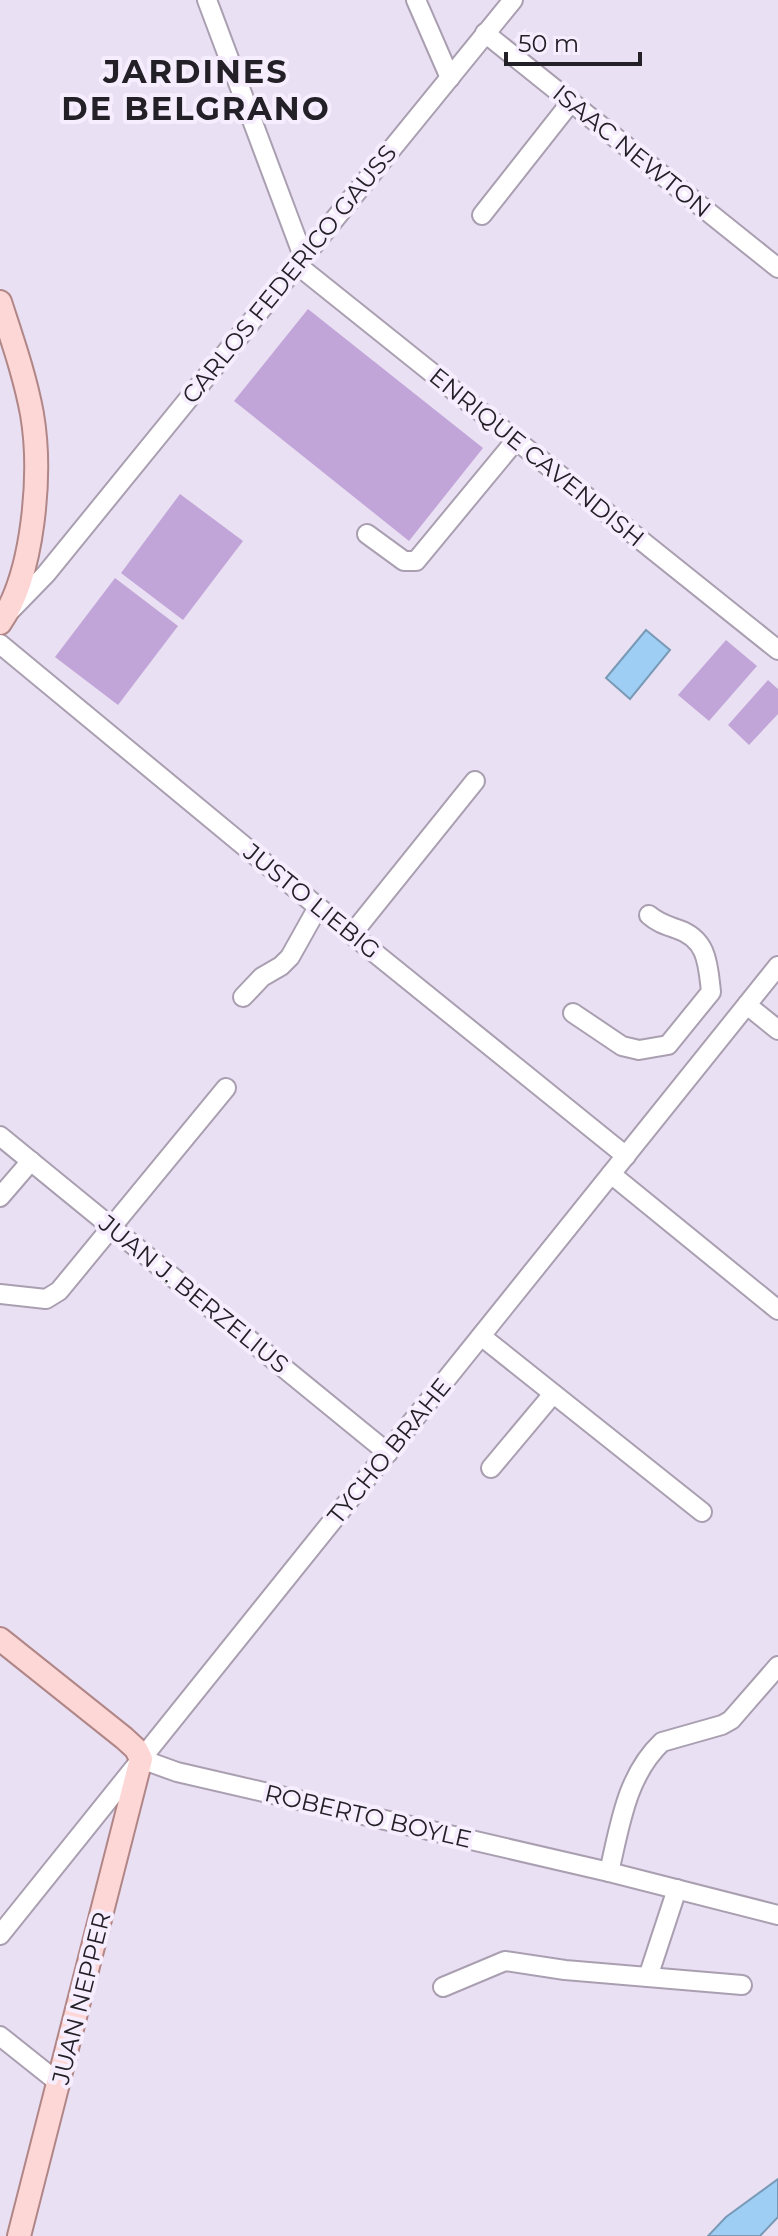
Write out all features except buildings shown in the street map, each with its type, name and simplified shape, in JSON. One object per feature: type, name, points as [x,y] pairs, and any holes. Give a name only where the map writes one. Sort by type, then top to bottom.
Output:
[{"type":"main road","points":[[0,302],[22,369],[33,417],[36,473],[27,550],[19,584],[2,620]]},
{"type":"main road","name":"ROBERTO BOYLE","points":[[0,1639],[124,1738],[136,1749],[141,1759]]},
{"type":"main road","name":"JUAN NEPPER","points":[[19,2236],[141,1759]]},
{"type":"street","points":[[207,0],[300,260]]},
{"type":"street","points":[[416,0],[450,78]]},
{"type":"street","name":"CARLOS FEDERICO GAUSS","points":[[2,620],[46,574],[513,0]]},
{"type":"street","name":"ISAAC NEWTON","points":[[485,33],[778,268]]},
{"type":"street","points":[[482,215],[571,102]]},
{"type":"street","name":"ENRIQUE CAVENDISH","points":[[300,260],[516,440],[778,650]]},
{"type":"street","points":[[367,534],[404,561],[416,561],[516,440]]},
{"type":"street","points":[[27,550],[37,560],[46,562],[66,549]]},
{"type":"street","name":"JUSTO LIEBIG","points":[[0,644],[626,1156]]},
{"type":"street","points":[[352,934],[475,781]]},
{"type":"street","points":[[243,997],[262,977],[290,957],[318,907]]},
{"type":"street","points":[[573,1013],[622,1046],[639,1050],[668,1045],[711,992],[708,959],[703,947],[682,931],[656,922],[649,915]]},
{"type":"street","name":"TYCHO BRAHE","points":[[0,1935],[778,966]]},
{"type":"street","points":[[711,992],[778,1030]]},
{"type":"street","points":[[0,1294],[46,1299],[59,1291],[226,1088]]},
{"type":"street","name":"JUAN J. BERZELIUS","points":[[0,1136],[388,1453]]},
{"type":"street","points":[[0,1197],[31,1161]]},
{"type":"street","points":[[611,1174],[778,1310]]},
{"type":"street","points":[[481,1336],[702,1512]]},
{"type":"street","points":[[491,1468],[553,1394]]},
{"type":"street","points":[[609,1872],[630,1789],[655,1749],[662,1742],[731,1720],[778,1666]]},
{"type":"street","name":"ROBERTO BOYLE","points":[[141,1759],[177,1772],[609,1872],[778,1915]]},
{"type":"street","points":[[648,1977],[677,1889]]},
{"type":"street","points":[[443,1987],[505,1961],[742,1985]]},
{"type":"street","points":[[0,2036],[59,2083]]},
{"type":"shaded area","points":[[308,309],[483,448],[409,541],[234,401]]},
{"type":"shaded area","points":[[180,494],[243,541],[183,620],[121,573]]},
{"type":"shaded area","points":[[115,578],[178,626],[118,705],[55,657]]},
{"type":"shaded area","points":[[726,640],[757,666],[709,721],[678,695]]},
{"type":"shaded area","points":[[768,680],[778,689],[778,714],[749,745],[728,725]]},
{"type":"water","points":[[646,630],[670,650],[630,699],[606,678]]},
{"type":"water","points":[[778,2179],[778,2217],[760,2236],[708,2236],[726,2217]]},
{"type":"district","name":"JARDINES DE BELGRANO","points":[[196,90]]}]
